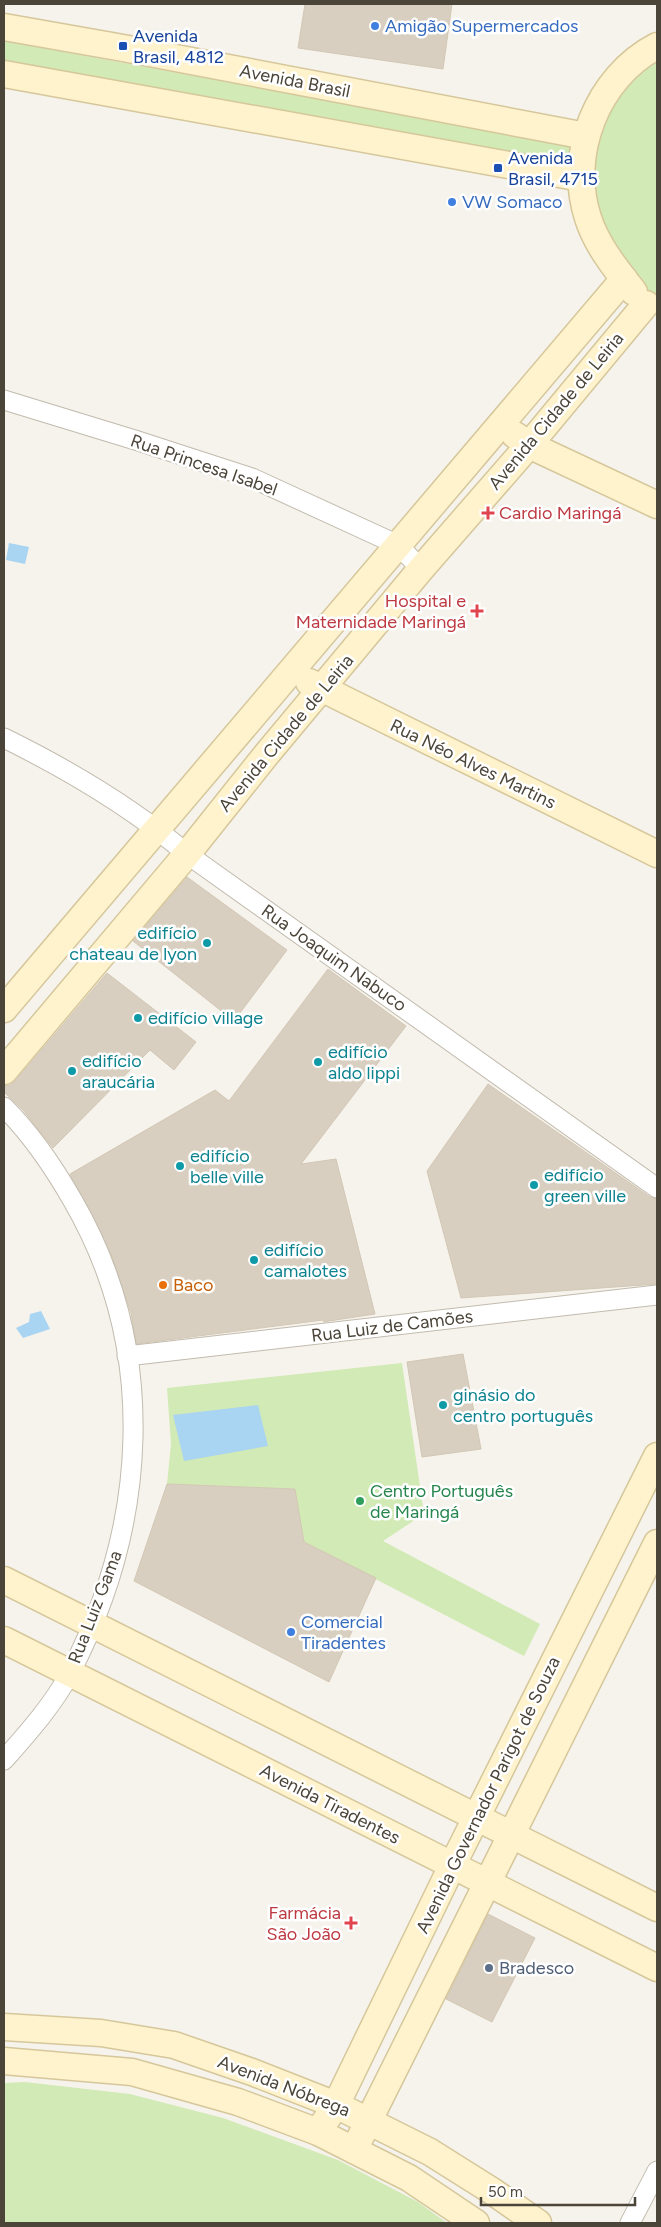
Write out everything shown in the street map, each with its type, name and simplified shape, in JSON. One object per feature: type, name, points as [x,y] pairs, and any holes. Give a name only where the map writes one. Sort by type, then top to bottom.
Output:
[{"type":"main road","name":"Avenida Brasil","points":[[4,27],[586,136]]},
{"type":"main road","points":[[652,306],[624,279],[602,250],[588,218],[581,178],[586,136],[606,91],[640,55],[657,46]]},
{"type":"main road","points":[[4,74],[581,178]]},
{"type":"main road","name":"Avenida Cidade de Leiria","points":[[4,1009],[624,279]]},
{"type":"main road","name":"Avenida Cidade de Leiria","points":[[4,1071],[187,854],[266,755],[421,569],[652,306]]},
{"type":"main road","points":[[501,424],[529,445],[657,505]]},
{"type":"main road","name":"Rua Néo Alves Martins","points":[[290,672],[657,854]]},
{"type":"main road","name":"Avenida Governador Parigot de Souza","points":[[318,2132],[336,2105],[452,1866],[657,1456]]},
{"type":"main road","points":[[354,2150],[657,1543]]},
{"type":"main road","points":[[4,1580],[657,1908]]},
{"type":"main road","name":"Avenida Tiradentes","points":[[4,1640],[657,1968]]},
{"type":"main road","name":"Avenida Nóbrega","points":[[4,2027],[101,2033],[174,2045],[252,2072],[336,2105],[430,2152],[538,2223]]},
{"type":"main road","name":"Avenida Nóbrega","points":[[4,2061],[132,2072],[238,2102],[318,2132],[354,2150],[409,2178],[476,2223]]},
{"type":"street","name":"Rua Princesa Isabel","points":[[4,400],[252,478],[398,545]]},
{"type":"street","points":[[398,545],[421,569]]},
{"type":"street","name":"Rua Joaquim Nabuco","points":[[4,738],[47,760],[157,829],[187,854],[657,1188]]},
{"type":"street","name":"Rua Luiz Gama","points":[[4,1107],[22,1125],[52,1164],[88,1227],[107,1273],[120,1314],[132,1391],[134,1430],[130,1494],[124,1528],[112,1572],[92,1624],[70,1673],[57,1695],[4,1760]]},
{"type":"street","name":"Rua Luiz de Camões","points":[[127,1356],[657,1295]]},
{"type":"street","points":[[630,2223],[657,2170]]},
{"type":"green space","points":[[4,41],[583,147],[586,136],[657,46],[657,308],[637,295],[581,178],[4,67]]},
{"type":"green space","name":"Centro Português de Maringá","points":[[402,1363],[424,1514],[383,1541],[540,1624],[524,1656],[304,1542],[295,1489],[167,1484],[171,1444],[167,1388]]},
{"type":"green space","points":[[25,2082],[130,2094],[223,2118],[338,2160],[418,2202],[447,2223],[4,2223],[4,2083]]},
{"type":"water","points":[[9,543],[29,547],[25,564],[6,560]]},
{"type":"water","points":[[41,1311],[50,1329],[23,1338],[16,1328],[29,1322],[30,1314]]},
{"type":"water","points":[[258,1405],[268,1446],[184,1461],[173,1415]]},
{"type":"building","name":"Amigão Supermercados","points":[[305,4],[452,4],[443,69],[298,48]]},
{"type":"building","name":"edifício chateau de lyon","points":[[187,877],[287,950],[234,1021],[133,941]]},
{"type":"building","points":[[328,969],[406,1026],[301,1164],[336,1159],[375,1314],[324,1322],[323,1320],[136,1344],[131,1313],[111,1254],[70,1174],[215,1090],[229,1101]]},
{"type":"building","name":"edifício araucária","points":[[107,973],[196,1042],[174,1070],[150,1050],[53,1148],[23,1110],[4,1092],[4,1086],[10,1085],[15,1081]]},
{"type":"building","name":"edifício green ville","points":[[488,1084],[650,1197],[657,1199],[657,1284],[461,1298],[427,1171]]},
{"type":"building","name":"ginásio do centro português","points":[[463,1354],[481,1449],[422,1457],[407,1362]]},
{"type":"building","name":"Comercial Tiradentes","points":[[167,1484],[295,1489],[304,1542],[376,1578],[329,1682],[134,1581]]},
{"type":"building","name":"Bradesco","points":[[488,1914],[535,1938],[492,2022],[446,1999]]},
{"type":"place","name":"Amigão Supermercados","points":[[375,26]]},
{"type":"place","name":"Avenida Brasil, 4812","points":[[123,46]]},
{"type":"place","name":"Avenida Brasil, 4715","points":[[498,168]]},
{"type":"place","name":"VW Somaco","points":[[452,202]]},
{"type":"place","name":"Cardio Maringá","points":[[488,513]]},
{"type":"place","name":"Hospital e Maternidade Maringá","points":[[477,611]]},
{"type":"place","name":"edifício chateau de lyon","points":[[207,943]]},
{"type":"place","name":"edifício village","points":[[138,1018]]},
{"type":"place","name":"edifício aldo lippi","points":[[318,1062]]},
{"type":"place","name":"edifício araucária","points":[[72,1071]]},
{"type":"place","name":"edifício belle ville","points":[[180,1166]]},
{"type":"place","name":"edifício green ville","points":[[534,1185]]},
{"type":"place","name":"edifício camalotes","points":[[254,1260]]},
{"type":"place","name":"Baco","points":[[163,1285]]},
{"type":"place","name":"ginásio do centro português","points":[[443,1405]]},
{"type":"place","name":"Centro Português de Maringá","points":[[360,1501]]},
{"type":"place","name":"Comercial Tiradentes","points":[[291,1632]]},
{"type":"place","name":"Farmácia São João","points":[[351,1923]]},
{"type":"place","name":"Bradesco","points":[[489,1968]]}]
